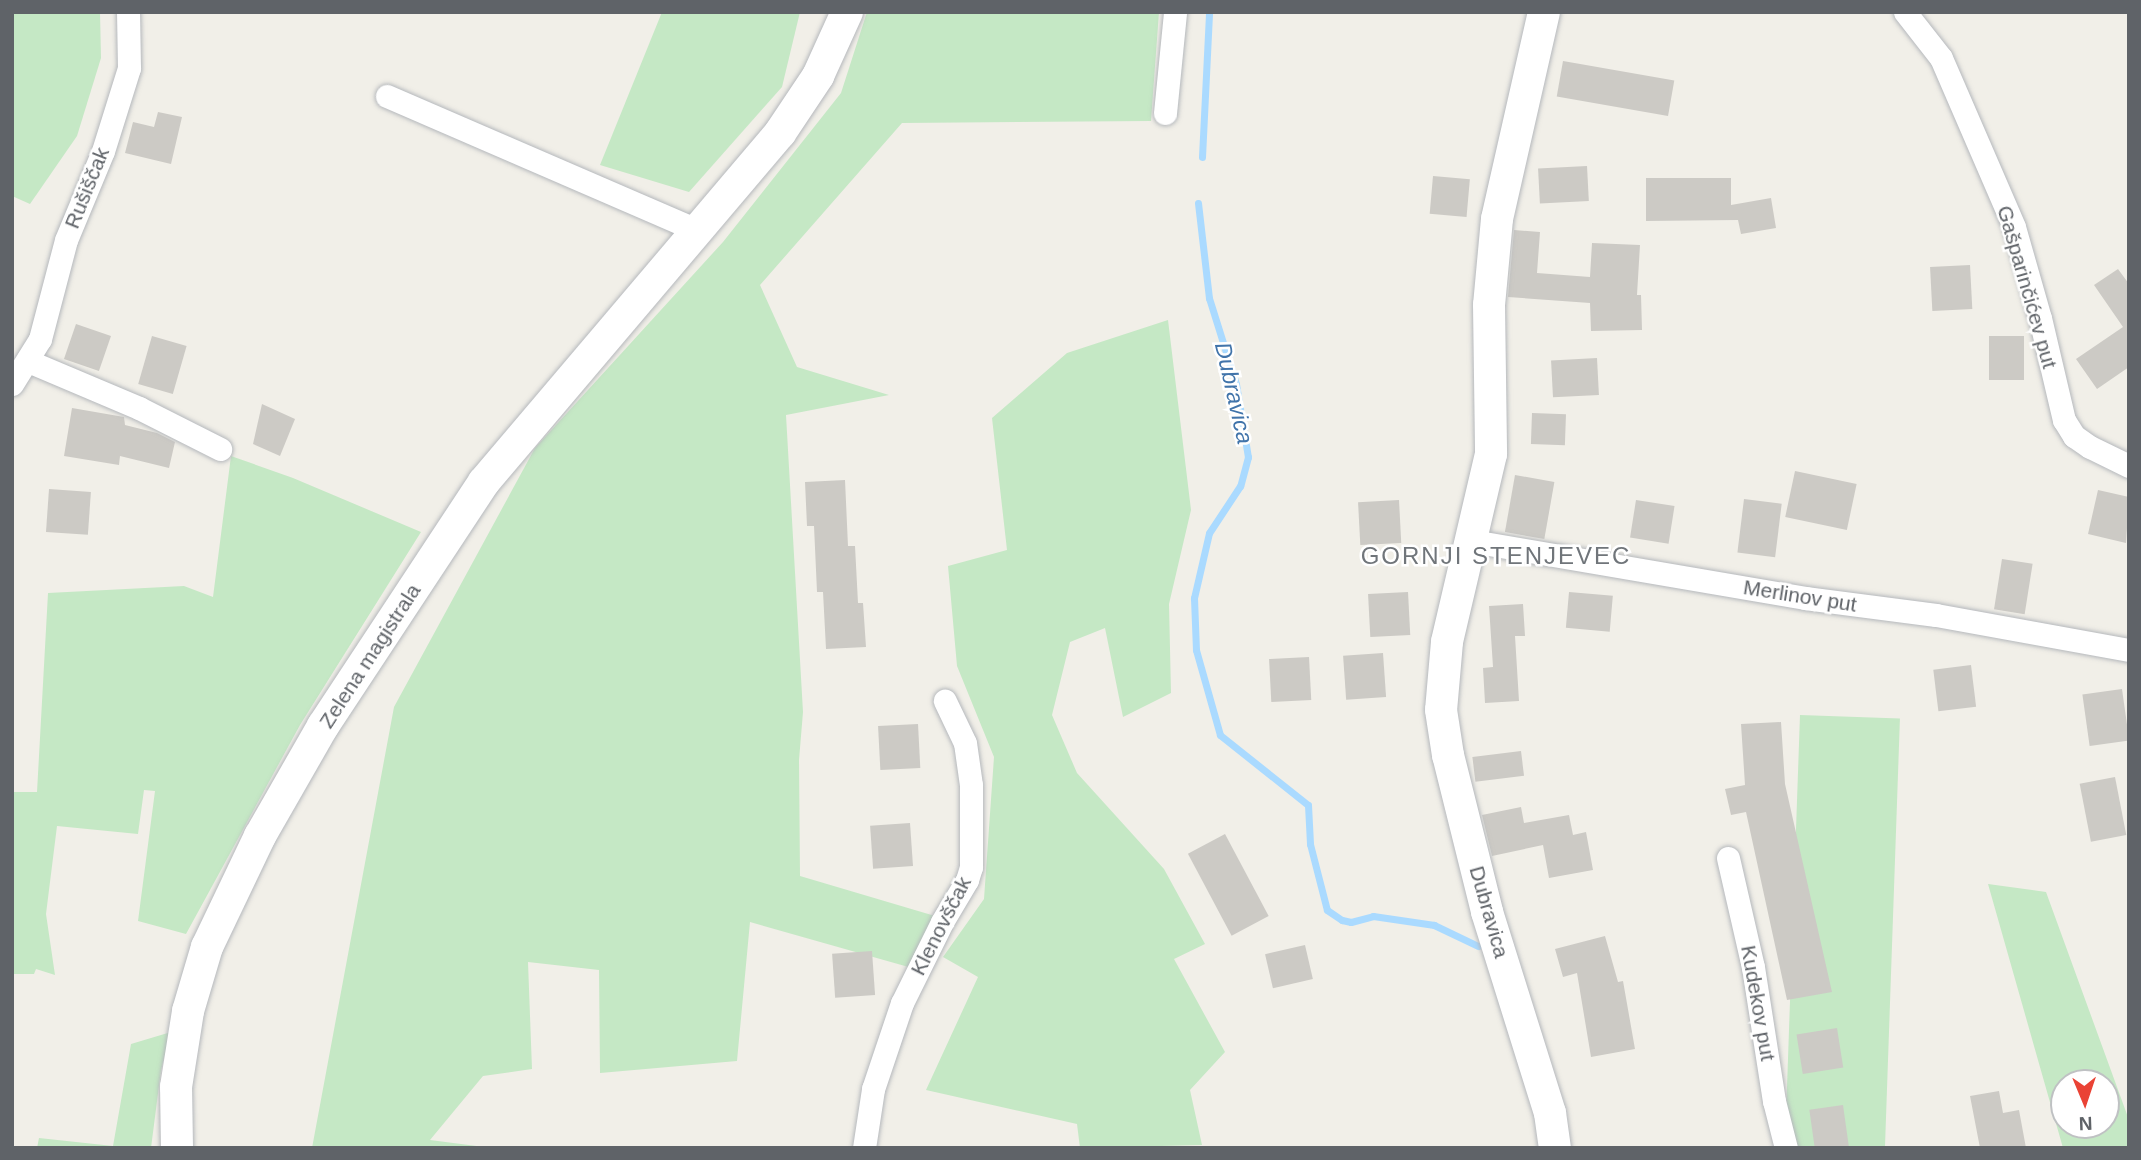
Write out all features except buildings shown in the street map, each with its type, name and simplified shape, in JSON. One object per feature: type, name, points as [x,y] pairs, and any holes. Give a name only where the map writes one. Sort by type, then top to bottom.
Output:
[{"type":"street","name":"Rušiščak","points":[[12,384],[40,340],[66,240],[103,151],[129,68],[128,12]]},
{"type":"street","name":"Zelena magistrala","points":[[177,1148],[176,1087],[188,1011],[208,943],[260,836],[323,726],[484,482],[699,231],[795,111],[818,76],[847,12]]},
{"type":"street","points":[[1165,113],[1175,12]]},
{"type":"street","name":"Dubravica","points":[[1544,12],[1502,189],[1493,244],[1489,328],[1491,454],[1445,654],[1441,687],[1443,731],[1487,912],[1549,1113],[1555,1148]]},
{"type":"street","name":"Gašparinčićev put","points":[[1905,12],[1941,58],[2014,227],[2040,318],[2063,421],[2074,436],[2090,447],[2129,466]]},
{"type":"street","points":[[387,96],[699,231]]},
{"type":"street","points":[[28,361],[138,408],[220,449]]},
{"type":"street","name":"Merlinov put","points":[[1472,541],[1805,598],[1936,615],[2129,650]]},
{"type":"street","name":"Klenovščak","points":[[864,1148],[873,1089],[902,1003],[942,922],[967,880],[971,867],[971,785],[965,743],[945,701]]},
{"type":"street","name":"Kudekov put","points":[[1728,858],[1753,967],[1774,1101],[1786,1148]]},
{"type":"green space","points":[[12,12],[100,12],[101,58],[77,136],[30,204],[12,196]]},
{"type":"green space","points":[[662,12],[800,12],[782,87],[689,192],[600,165]]},
{"type":"green space","points":[[867,12],[1159,12],[1151,121],[902,123],[760,285],[797,367],[889,395],[786,415],[803,712],[799,760],[800,876],[935,916],[912,968],[750,922],[737,1061],[600,1073],[599,970],[528,962],[532,1069],[483,1076],[430,1140],[492,1148],[312,1148],[394,707],[535,448],[723,242],[841,93]]},
{"type":"green space","points":[[1168,320],[1191,510],[1169,604],[1171,693],[1123,717],[1105,628],[1070,642],[1052,715],[1077,773],[1164,869],[1205,944],[1174,959],[1225,1052],[1190,1090],[1202,1145],[1080,1148],[1077,1124],[926,1090],[978,977],[943,957],[984,899],[994,757],[957,666],[948,566],[1007,550],[992,418],[1067,353]]},
{"type":"green space","points":[[231,456],[293,478],[421,532],[300,725],[186,934],[138,921],[155,791],[144,790],[138,834],[57,826],[46,914],[55,975],[36,969],[34,974],[12,974],[12,792],[37,792],[48,593],[184,586],[213,597]]},
{"type":"green space","points":[[1800,715],[1900,718],[1885,1148],[1785,1148]]},
{"type":"green space","points":[[1988,884],[2046,892],[2110,1069],[2050,1069],[2050,1102]]},
{"type":"green space","points":[[171,1032],[161,1070],[151,1148],[37,1148],[39,1138],[113,1146],[131,1044]]},
{"type":"green space","points":[[2120,1095],[2129,1120],[2129,1148],[2063,1148],[2060,1139],[2120,1139]]},
{"type":"waterway","name":"Dubravica","points":[[1202,157],[1209,12]]},
{"type":"waterway","name":"Dubravica","points":[[1198,203],[1209,298],[1236,384],[1248,457],[1240,486],[1209,533],[1194,598],[1196,650],[1220,735],[1308,805],[1310,844],[1327,910],[1342,920],[1351,922],[1373,916],[1434,925],[1478,946]]},
{"type":"district","name":"GORNJI STENJEVEC","points":[[1496,556]]}]
